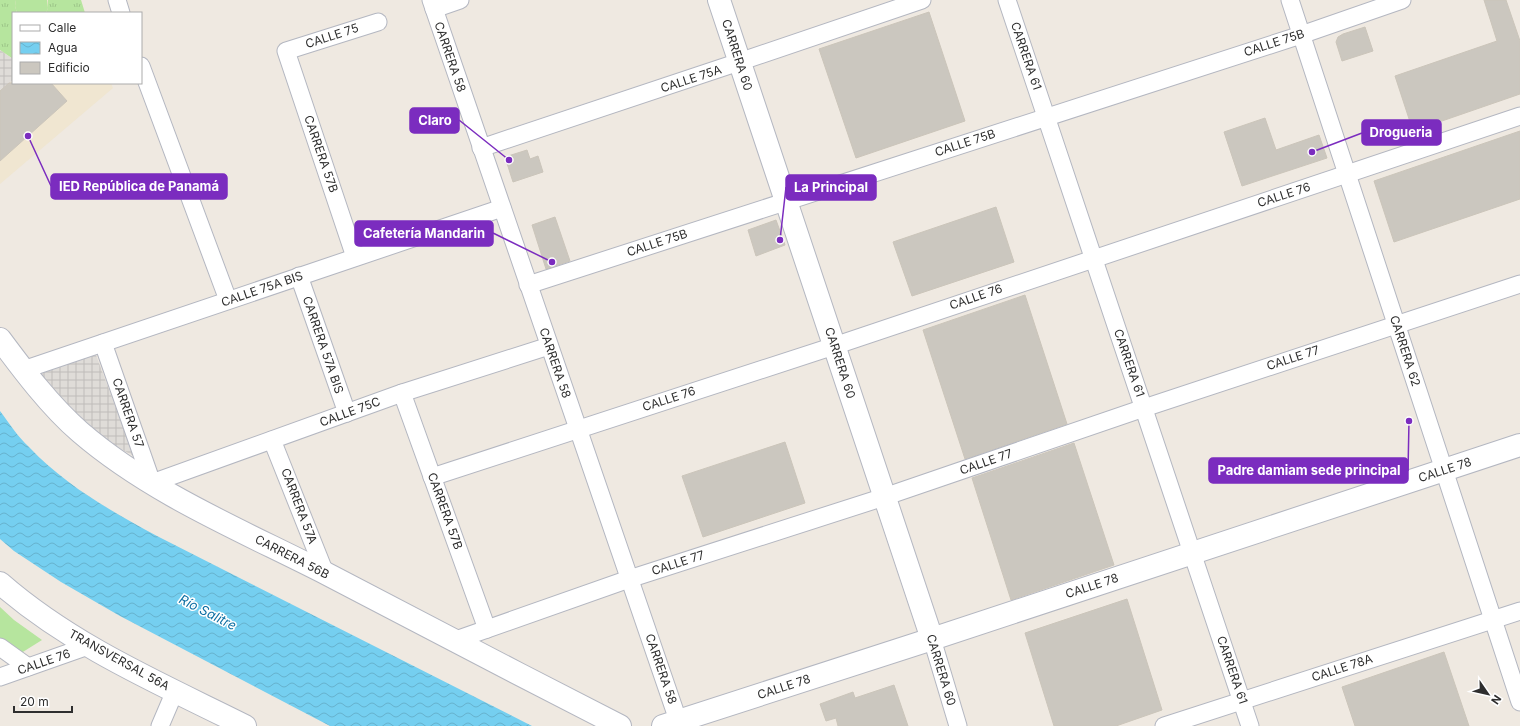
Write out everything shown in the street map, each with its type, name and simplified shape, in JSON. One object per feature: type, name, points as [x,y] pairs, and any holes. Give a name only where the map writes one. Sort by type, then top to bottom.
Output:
[{"type":"street","points":[[116,0],[121,12]]},
{"type":"street","points":[[432,4],[460,0]]},
{"type":"street","name":"CARRERA 60","points":[[719,0],[932,639],[958,726]]},
{"type":"street","name":"CALLE 75A","points":[[481,148],[922,0]]},
{"type":"street","name":"CARRERA 61","points":[[1007,0],[1250,726]]},
{"type":"street","name":"CARRERA 62","points":[[1290,0],[1520,702]]},
{"type":"street","name":"CALLE 75B","points":[[528,285],[786,200],[1301,35],[1402,0]]},
{"type":"street","name":"CARRERA 58","points":[[432,4],[629,578],[674,724]]},
{"type":"street","name":"CALLE 75","points":[[286,51],[378,22]]},
{"type":"street","name":"CARRERA 57B","points":[[286,51],[355,257]]},
{"type":"street","points":[[142,69],[228,300]]},
{"type":"street","name":"CALLE 76","points":[[432,477],[578,428],[834,346],[1520,116]]},
{"type":"street","name":"CALLE 75A BIS","points":[[23,370],[502,208]]},
{"type":"street","name":"CARRERA 57A BIS","points":[[299,276],[346,413]]},
{"type":"street","name":"CALLE 77","points":[[453,641],[629,578],[884,497],[1144,408],[1520,284]]},
{"type":"street","name":"CARRERA 56B","points":[[0,339],[23,370],[79,431],[115,459],[152,483],[225,524],[325,573],[453,641],[620,726]]},
{"type":"street","name":"CARRERA 57","points":[[103,343],[152,483]]},
{"type":"street","name":"CALLE 75C","points":[[152,483],[346,413],[549,346]]},
{"type":"street","name":"CARRERA 57B","points":[[402,394],[487,629]]},
{"type":"street","name":"CARRERA 57A","points":[[272,440],[325,573]]},
{"type":"street","name":"CALLE 78","points":[[674,724],[1520,445]]},
{"type":"street","name":"TRANSVERSAL 56A","points":[[0,583],[45,617],[88,646],[245,726]]},
{"type":"street","name":"CALLE 78A","points":[[1164,726],[1520,611]]},
{"type":"street","name":"CALLE 76","points":[[0,677],[88,646]]},
{"type":"street","points":[[0,647],[28,667]]},
{"type":"street","points":[[160,726],[175,691]]},
{"type":"shaded area","points":[[0,0],[81,0],[85,12],[12,12],[12,84],[111,84],[113,88],[0,184]]},
{"type":"shaded area","points":[[0,50],[12,58],[12,81],[0,91]]},
{"type":"shaded area","points":[[96,355],[134,456],[111,444],[76,415],[37,372]]},
{"type":"green space","points":[[0,0],[16,0],[15,6],[17,12],[12,12],[12,58],[0,50]]},
{"type":"green space","points":[[16,0],[47,0],[48,8],[46,12],[17,12],[15,6]]},
{"type":"green space","points":[[48,0],[81,0],[85,12],[46,12]]},
{"type":"green space","points":[[0,607],[14,620],[42,640],[18,655],[0,641]]},
{"type":"water","name":"Río Salitre","points":[[0,411],[21,439],[43,461],[74,486],[106,507],[157,536],[532,726],[330,726],[120,616],[61,582],[14,551],[0,539]]},
{"type":"building","points":[[1484,0],[1506,0],[1520,41],[1520,94],[1413,131],[1395,76],[1497,41]]},
{"type":"building","points":[[929,12],[965,121],[856,158],[819,49]]},
{"type":"building","points":[[1365,27],[1373,51],[1342,61],[1336,42],[1338,37]]},
{"type":"building","points":[[9,83],[52,84],[67,101],[0,161],[0,91]]},
{"type":"building","points":[[1265,118],[1276,150],[1319,135],[1327,158],[1242,186],[1224,132]]},
{"type":"building","points":[[1520,131],[1520,199],[1394,242],[1374,181]]},
{"type":"building","points":[[527,150],[530,159],[538,156],[543,172],[513,182],[505,157]]},
{"type":"building","points":[[996,207],[1014,262],[912,296],[893,242]]},
{"type":"building","points":[[555,217],[570,261],[546,269],[532,225]]},
{"type":"building","points":[[776,220],[785,245],[756,256],[748,230]]},
{"type":"building","points":[[1025,295],[1067,424],[965,459],[923,330]]},
{"type":"building","points":[[785,442],[805,503],[703,537],[682,476]]},
{"type":"building","points":[[1074,443],[1114,565],[1011,600],[972,478]]},
{"type":"building","points":[[1127,599],[1162,710],[1116,726],[1054,726],[1025,633]]},
{"type":"building","points":[[1444,652],[1469,726],[1355,726],[1342,687]]},
{"type":"building","points":[[894,685],[908,726],[838,726],[836,718],[826,721],[820,704],[853,692],[855,698]]},
{"type":"place","name":"IED República de Panamá","points":[[28,136]]},
{"type":"place","name":"Drogueria","points":[[1312,152]]},
{"type":"place","name":"Claro","points":[[509,160]]},
{"type":"place","name":"La Principal","points":[[780,240]]},
{"type":"place","name":"Cafetería Mandarin","points":[[552,262]]},
{"type":"place","name":"Padre damiam sede principal","points":[[1409,421]]}]
